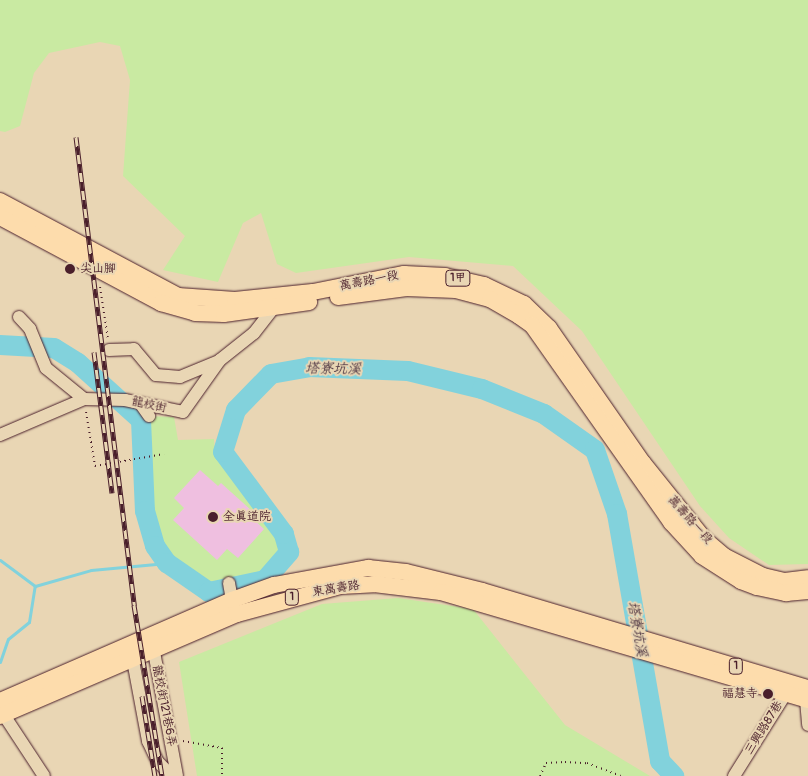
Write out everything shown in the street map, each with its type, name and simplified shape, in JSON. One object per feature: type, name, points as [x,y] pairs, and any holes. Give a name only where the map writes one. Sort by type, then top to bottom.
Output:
[{"type":"main road","name":"萬壽路一段","points":[[0,201],[178,296],[274,302],[313,292],[404,274],[465,279],[484,285],[524,304],[549,328],[643,463],[705,540],[724,556],[763,576],[785,581],[808,578]]},
{"type":"main road","name":"萬壽路一段","points":[[0,218],[161,303],[195,313],[274,302],[406,288],[456,290],[490,300],[532,325],[660,507],[702,556],[741,581],[758,587],[786,593],[808,591]]},
{"type":"main road","name":"東萬壽路","points":[[1,710],[131,651],[235,607],[283,583],[368,568],[415,574],[598,632]]},
{"type":"main road","name":"1","points":[[598,632],[663,644],[802,693]]},
{"type":"main road","name":"1","points":[[598,632],[680,662],[802,693]]},
{"type":"street","name":"龍校街","points":[[0,435],[84,400],[140,403],[183,412],[220,360],[254,333],[274,302]]},
{"type":"street","points":[[19,317],[30,329],[46,368],[84,400]]},
{"type":"street","points":[[109,350],[134,349],[156,375],[180,377],[220,360]]},
{"type":"street","points":[[140,403],[149,416]]},
{"type":"street","points":[[228,583],[235,607]]},
{"type":"street","name":"龍校街121巷6弄","points":[[152,642],[177,776]]},
{"type":"street","points":[[131,651],[148,741],[158,762],[172,776]]},
{"type":"street","points":[[802,693],[808,725]]},
{"type":"street","name":"三興路87巷","points":[[734,776],[802,693]]},
{"type":"street","points":[[1,710],[44,776]]},
{"type":"path","points":[[95,284],[102,289],[109,350]]},
{"type":"path","points":[[84,400],[95,466],[164,454]]},
{"type":"path","points":[[171,741],[197,741],[222,748],[222,776]]},
{"type":"path","points":[[540,776],[546,763],[565,762],[587,763],[621,776]]},
{"type":"green space","points":[[0,0],[808,0],[808,564],[769,565],[729,538],[700,506],[582,331],[513,266],[409,257],[296,273],[277,264],[261,213],[243,223],[218,282],[163,270],[185,236],[123,176],[130,80],[120,46],[100,42],[49,53],[34,73],[20,126],[5,132],[0,131]]},
{"type":"green space","points":[[145,416],[174,417],[178,440],[214,439],[215,453],[276,533],[282,551],[263,574],[214,587],[177,563],[162,548],[150,513]]},
{"type":"green space","points":[[398,598],[473,609],[565,725],[650,776],[197,776],[179,662],[322,604]]},
{"type":"building","name":"全真道院","points":[[200,470],[218,486],[221,483],[252,511],[249,515],[264,529],[238,558],[227,549],[217,560],[173,520],[184,508],[174,498]]},
{"type":"waterway","name":"塔寮坑溪","points":[[0,345],[54,348],[78,363],[141,420],[145,511],[155,546],[167,563],[209,592],[265,580],[289,552],[284,534],[223,452],[236,410],[271,374],[309,367],[408,371],[482,389],[544,414],[595,450],[617,514],[660,761],[674,776]]},
{"type":"waterway","points":[[0,560],[35,586],[91,570],[167,563]]},
{"type":"waterway","points":[[0,662],[8,639],[29,622],[35,586]]},
{"type":"railway","points":[[76,137],[134,605],[162,776]]},
{"type":"railway","points":[[94,352],[112,493]]},
{"type":"railway","points":[[142,696],[155,776]]},
{"type":"place","name":"尖山腳","points":[[70,269]]},
{"type":"place","name":"全真道院","points":[[213,517]]},
{"type":"place","name":"福慧寺","points":[[768,694]]}]
